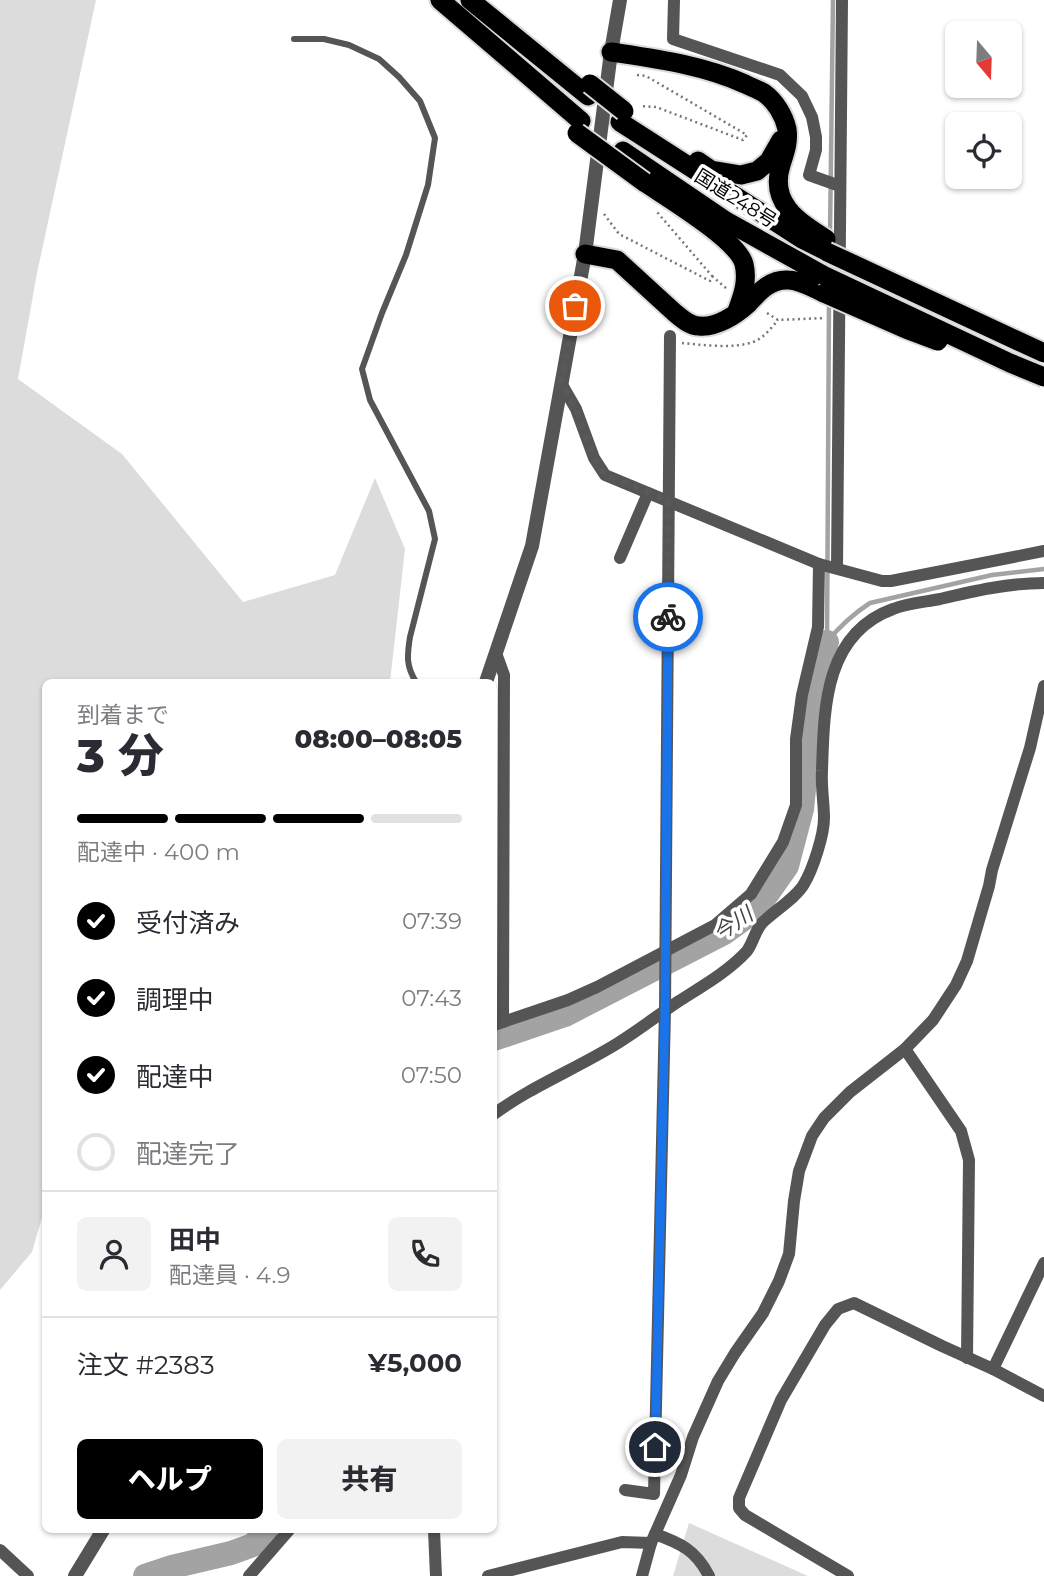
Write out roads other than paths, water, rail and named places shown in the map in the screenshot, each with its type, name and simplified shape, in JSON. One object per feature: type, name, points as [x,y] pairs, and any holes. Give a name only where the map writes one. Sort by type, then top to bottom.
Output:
[{"type":"highway","points":[[440,0],[563,105],[579,127],[644,182],[719,233],[744,260],[744,293],[737,312]]},
{"type":"highway","name":"国道248号","points":[[470,0],[589,90],[802,239],[827,245],[861,268],[1044,353]]},
{"type":"highway","points":[[477,0],[589,90]]},
{"type":"highway","points":[[611,52],[670,61],[733,79],[764,93],[783,116],[787,130],[787,149],[777,181],[781,198],[789,211],[827,245]]},
{"type":"highway","points":[[625,113],[711,170],[741,175],[757,171],[769,161],[787,130]]},
{"type":"highway","name":"国道248号","points":[[579,127],[623,151],[824,284]]},
{"type":"highway","points":[[585,254],[617,260],[685,322],[698,327],[727,319],[772,282],[788,279],[806,284],[824,284],[906,329],[1044,378]]},
{"type":"street","points":[[487,679],[532,546],[585,254],[620,0]]},
{"type":"street","points":[[674,0],[673,39],[779,75],[802,96],[812,117],[816,137],[816,150],[808,175],[840,186]]},
{"type":"street","points":[[836,568],[842,0]]},
{"type":"street","points":[[625,1490],[654,1494],[666,953],[670,336]]},
{"type":"street","points":[[561,383],[576,409],[594,458],[605,475],[819,564],[891,581],[1044,551]]},
{"type":"street","points":[[620,558],[648,492]]},
{"type":"street","points":[[496,653],[504,675],[498,1024],[578,996],[666,953],[715,925],[751,894],[783,842],[796,805],[796,739],[802,695],[818,627],[819,564]]},
{"type":"street","points":[[497,1112],[544,1083],[617,1044],[717,977],[747,951],[759,926],[804,886],[818,849],[824,821],[823,733],[828,693],[835,666],[848,640],[871,620],[893,608],[1023,583],[1044,583]]},
{"type":"street","points":[[642,1576],[653,1539],[718,1381],[763,1313],[779,1281],[789,1254],[799,1171],[812,1136],[824,1118],[850,1092],[905,1049],[933,1020],[957,985],[967,961],[1030,748],[1044,686]]},
{"type":"street","points":[[905,1049],[961,1131],[969,1160],[967,1358]]},
{"type":"street","points":[[993,1369],[1044,1263]]},
{"type":"street","points":[[848,1576],[745,1516],[738,1508],[739,1499],[781,1401],[825,1325],[838,1309],[854,1303],[1044,1396]]},
{"type":"street","points":[[75,1576],[101,1533]]},
{"type":"street","points":[[248,1576],[286,1533]]},
{"type":"street","points":[[434,1533],[436,1576]]},
{"type":"street","points":[[488,1576],[622,1542],[653,1539],[679,1543],[694,1553],[709,1576]]},
{"type":"street","points":[[0,1550],[28,1576]]},
{"type":"lane","points":[[294,38],[349,45],[379,59],[420,101],[435,138],[428,185],[410,243],[362,369],[370,400],[429,511],[435,539],[407,653],[409,671],[414,679]]},
{"type":"waterway","points":[[830,235],[833,0]]},
{"type":"waterway","points":[[827,642],[829,300]]},
{"type":"waterway","points":[[827,642],[847,621],[870,603],[992,575],[1044,569]]},
{"type":"waterway","name":"今川","points":[[497,1038],[565,1015],[724,933],[756,910],[787,866],[802,809],[815,680],[827,642]]},
{"type":"waterway","name":"今川","points":[[145,1576],[231,1553],[253,1545],[263,1533]]}]
